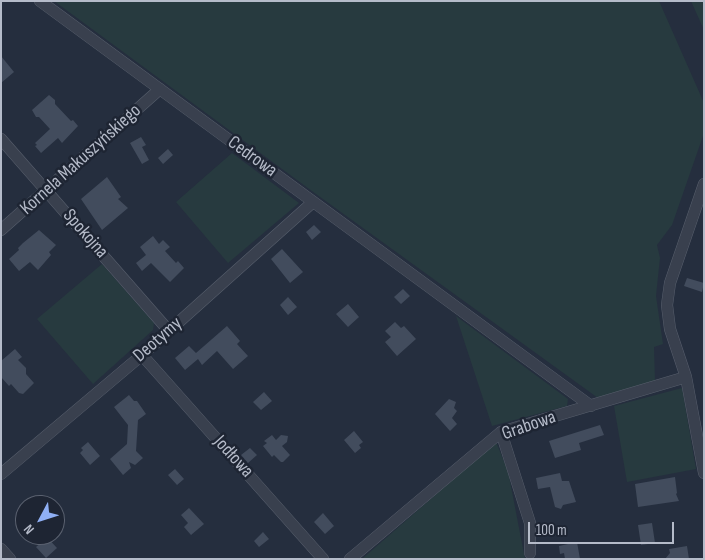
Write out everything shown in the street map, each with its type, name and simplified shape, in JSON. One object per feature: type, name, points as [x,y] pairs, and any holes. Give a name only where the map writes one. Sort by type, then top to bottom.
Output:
[{"type":"street","name":"Cedrowa","points":[[40,1],[591,406]]},
{"type":"street","name":"Kornela Makuszyńskiego","points":[[1,230],[160,90]]},
{"type":"street","name":"Spokojna","points":[[1,139],[169,331]]},
{"type":"street","points":[[704,184],[667,293],[670,329],[686,377],[700,431],[704,472]]},
{"type":"street","name":"Deotymy","points":[[1,474],[142,355],[313,202]]},
{"type":"street","name":"Jodłowa","points":[[142,355],[323,559]]},
{"type":"street","name":"Grabowa","points":[[350,559],[501,432],[686,377]]},
{"type":"street","points":[[501,432],[530,523],[530,553]]},
{"type":"street","points":[[1,549],[10,559]]},
{"type":"green space","points":[[54,1],[659,1],[704,103],[704,133],[672,225],[657,245],[660,258],[656,296],[663,344],[654,347],[655,381],[598,398]]},
{"type":"green space","points":[[691,1],[704,1],[704,30]]},
{"type":"green space","points":[[232,153],[299,203],[228,263],[176,202]]},
{"type":"green space","points":[[102,264],[154,323],[153,330],[93,384],[37,319]]},
{"type":"green space","points":[[456,316],[568,399],[567,406],[492,426]]},
{"type":"green space","points":[[682,388],[696,469],[627,482],[614,406]]},
{"type":"green space","points":[[496,442],[508,471],[525,559],[362,559]]},
{"type":"building","points":[[1,56],[14,72],[1,83]]},
{"type":"building","points":[[49,95],[55,100],[55,104],[78,126],[62,143],[58,138],[41,153],[35,146],[37,145],[35,143],[50,129],[39,117],[36,117],[32,110]]},
{"type":"building","points":[[141,137],[146,145],[142,147],[149,160],[142,164],[130,143]]},
{"type":"building","points":[[168,149],[173,155],[163,164],[158,158]]},
{"type":"building","points":[[107,177],[121,197],[118,199],[128,208],[102,230],[81,199]]},
{"type":"building","points":[[314,225],[321,232],[312,240],[306,232]]},
{"type":"building","points":[[39,230],[56,245],[49,252],[51,255],[38,270],[30,262],[19,271],[9,259],[19,250],[18,248],[23,243]]},
{"type":"building","points":[[153,236],[159,244],[163,240],[170,247],[165,251],[176,263],[178,261],[184,268],[170,282],[151,263],[142,271],[136,263],[146,255],[140,247]]},
{"type":"building","points":[[282,249],[303,272],[290,283],[271,259]]},
{"type":"building","points":[[687,278],[704,283],[702,292],[684,286]]},
{"type":"building","points":[[403,289],[410,296],[401,304],[394,297]]},
{"type":"building","points":[[288,297],[297,307],[288,315],[280,305]]},
{"type":"building","points":[[348,304],[359,317],[348,327],[336,314]]},
{"type":"building","points":[[395,322],[401,328],[404,326],[416,339],[397,356],[385,342],[391,337],[385,331]]},
{"type":"building","points":[[227,326],[240,341],[237,344],[248,356],[233,369],[217,351],[202,365],[198,359],[185,370],[175,358],[189,346],[196,353]]},
{"type":"building","points":[[15,349],[22,357],[18,360],[26,368],[26,374],[34,383],[23,394],[19,393],[11,384],[9,386],[1,377],[1,361]]},
{"type":"building","points":[[264,392],[272,401],[261,410],[253,402]]},
{"type":"building","points":[[129,395],[134,401],[137,401],[146,414],[138,420],[136,451],[143,458],[135,465],[129,462],[131,468],[123,475],[110,459],[127,444],[128,425],[114,407]]},
{"type":"building","points":[[449,399],[456,402],[454,408],[457,411],[452,418],[457,424],[450,431],[435,414]]},
{"type":"building","points":[[600,425],[604,435],[579,443],[581,450],[555,458],[549,441]]},
{"type":"building","points":[[354,431],[363,442],[359,445],[361,448],[355,453],[344,440]]},
{"type":"building","points":[[272,435],[276,440],[281,435],[288,436],[287,442],[282,446],[290,455],[283,462],[274,455],[272,457],[263,446],[267,443],[264,441]]},
{"type":"building","points":[[88,442],[100,456],[90,465],[80,453],[83,450],[81,448]]},
{"type":"building","points":[[250,448],[257,455],[248,463],[241,455]]},
{"type":"building","points":[[175,469],[184,479],[177,485],[168,475]]},
{"type":"building","points":[[560,473],[562,481],[569,481],[576,502],[563,505],[561,509],[555,507],[550,487],[538,489],[536,478]]},
{"type":"building","points":[[675,477],[676,494],[679,501],[638,507],[635,484]]},
{"type":"building","points":[[189,508],[204,524],[191,535],[184,527],[188,523],[181,515]]},
{"type":"building","points":[[323,513],[334,526],[325,534],[314,522]]},
{"type":"building","points":[[652,523],[655,543],[641,545],[638,525]]},
{"type":"building","points":[[263,532],[269,539],[259,547],[254,541]]},
{"type":"building","points":[[577,542],[580,559],[565,559],[564,553],[560,554],[559,546]]},
{"type":"building","points":[[38,545],[54,545],[57,548],[46,558],[36,547]]},
{"type":"building","points":[[687,546],[689,559],[665,559],[670,553],[669,549]]}]
